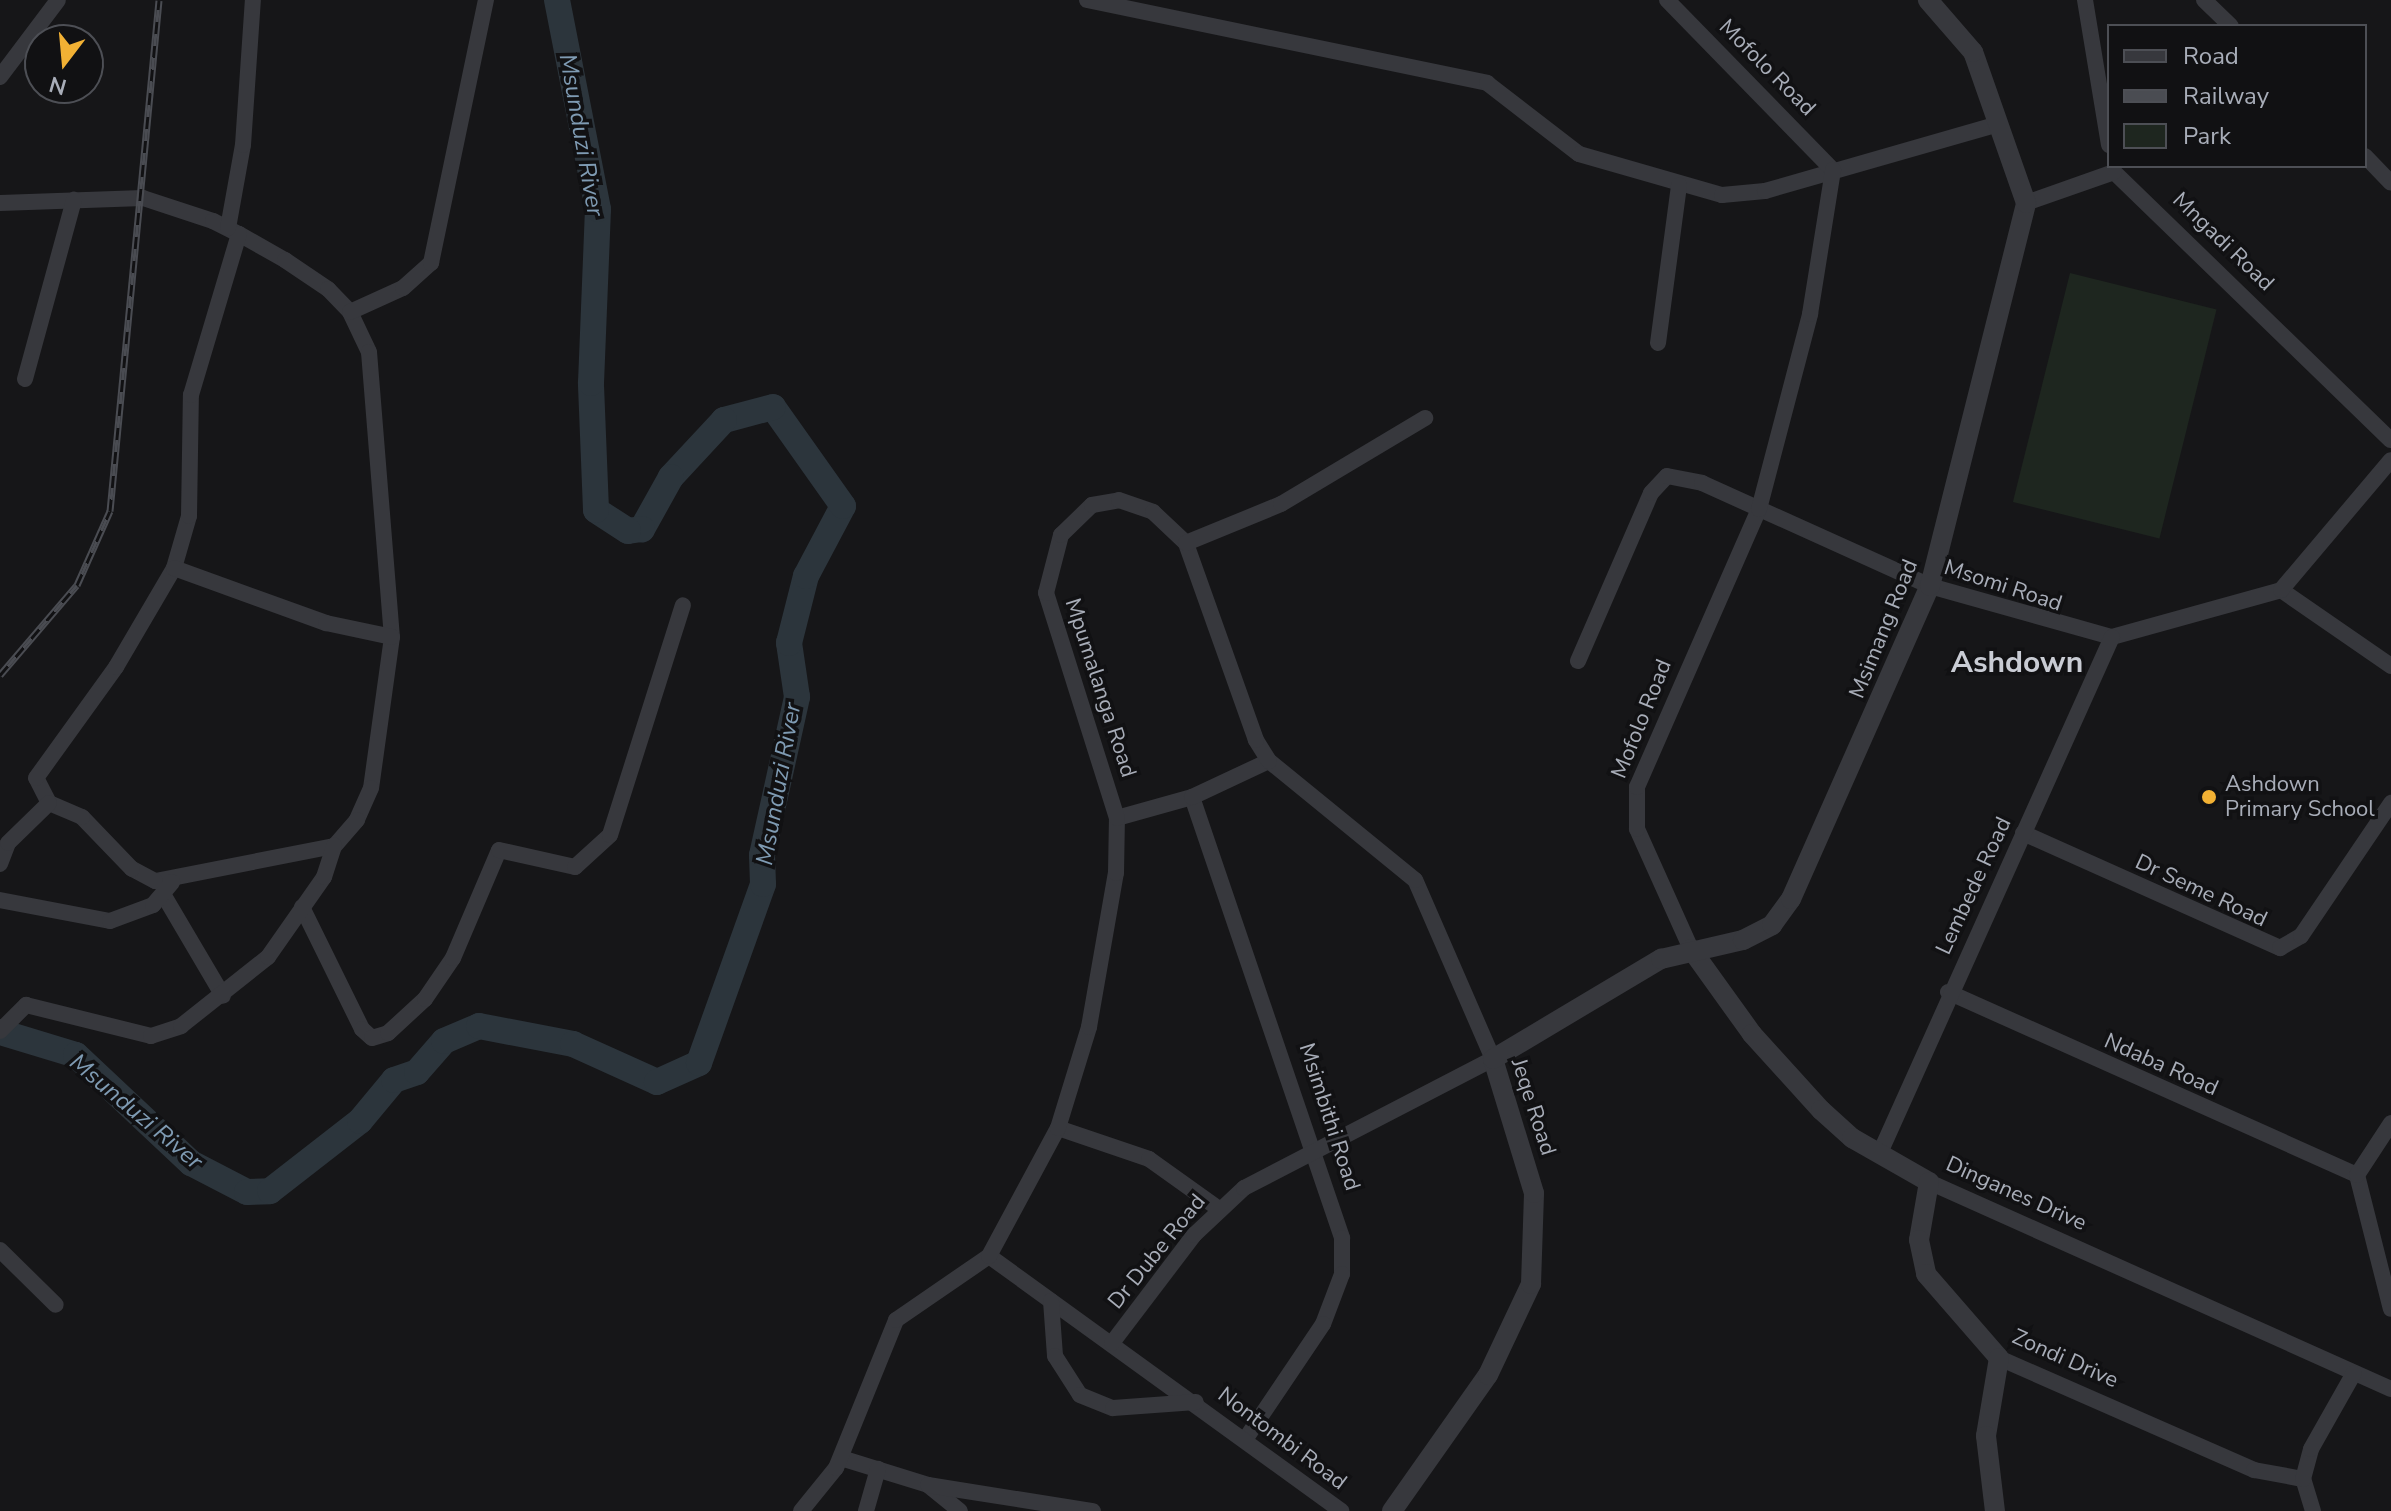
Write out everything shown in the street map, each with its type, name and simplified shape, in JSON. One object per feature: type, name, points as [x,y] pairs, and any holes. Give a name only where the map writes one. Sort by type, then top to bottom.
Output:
[{"type":"street","points":[[0,77],[58,0]]},
{"type":"street","points":[[223,996],[168,888],[132,869],[82,817],[49,803],[36,785],[42,764],[116,667],[174,568],[189,516],[191,395],[233,231],[243,145],[253,0]]},
{"type":"street","points":[[350,312],[403,288],[431,263],[486,0]]},
{"type":"street","points":[[1087,0],[1487,83],[1571,150],[1679,185],[1748,195],[1999,124]]},
{"type":"street","name":"Mofolo Road","points":[[1667,0],[1833,170],[1810,314],[1759,509],[1650,750],[1634,805],[1646,853],[1691,949]]},
{"type":"street","points":[[1928,0],[1973,52],[2026,203]]},
{"type":"street","points":[[2085,0],[2107,133]]},
{"type":"street","points":[[2204,0],[2229,24]]},
{"type":"street","points":[[2367,158],[2391,183]]},
{"type":"street","name":"Mngadi Road","points":[[2026,203],[2114,169],[2391,440]]},
{"type":"street","points":[[1658,343],[1679,185]]},
{"type":"street","points":[[0,203],[143,198],[233,231],[328,289],[350,312],[373,371],[392,637],[376,771],[357,820],[334,846],[324,877],[268,957],[223,996],[181,1026],[151,1036],[26,1005],[0,1031]]},
{"type":"street","points":[[25,379],[74,200]]},
{"type":"street","name":"Msimang Road","points":[[1493,1059],[1628,975],[1691,949],[1743,940],[1780,916],[1930,586],[2026,203]]},
{"type":"street","points":[[1117,818],[1192,797],[1269,761],[1248,721],[1186,543],[1281,504],[1425,418]]},
{"type":"street","points":[[2112,637],[2281,590],[2391,460]]},
{"type":"street","name":"Msomi Road","points":[[1578,661],[1659,480],[1684,477],[1930,586],[2112,637]]},
{"type":"street","name":"Mpumalanga Road","points":[[989,1256],[1058,1128],[1101,976],[1117,818],[1045,578],[1061,535],[1104,501],[1153,512],[1186,543]]},
{"type":"street","points":[[174,568],[326,623],[392,637]]},
{"type":"street","points":[[2281,590],[2391,666]]},
{"type":"street","points":[[302,907],[365,1034],[378,1038],[396,1027],[425,999],[463,941],[499,850],[575,867],[610,835],[683,605]]},
{"type":"street","name":"Lembede Road","points":[[1879,1155],[1948,992],[2112,637]]},
{"type":"street","name":"Jeqe Road","points":[[1269,761],[1415,880],[1493,1059],[1534,1193],[1531,1284],[1488,1375],[1392,1511]]},
{"type":"street","name":"Msimbithi Road","points":[[1192,797],[1339,1219],[1342,1274],[1309,1348],[1246,1438]]},
{"type":"street","points":[[0,864],[8,843],[49,803]]},
{"type":"street","name":"Dr Seme Road","points":[[2023,833],[2280,948],[2301,936],[2391,803]]},
{"type":"street","points":[[0,900],[94,922],[146,910],[168,888],[334,846]]},
{"type":"street","name":"Dinganes Drive","points":[[1691,949],[1786,1073],[1840,1128],[1879,1155],[1929,1182],[2391,1389]]},
{"type":"street","name":"Ndaba Road","points":[[1948,992],[2357,1175]]},
{"type":"street","name":"Dr Dube Road","points":[[1112,1343],[1219,1209],[1313,1149],[1493,1059]]},
{"type":"street","points":[[2391,1123],[2357,1175],[2391,1309]]},
{"type":"street","points":[[1058,1128],[1149,1159],[1219,1209]]},
{"type":"street","name":"Zondi Drive","points":[[1929,1182],[1919,1240],[1926,1274],[1999,1358],[2254,1470],[2303,1479]]},
{"type":"street","points":[[0,1250],[56,1305]]},
{"type":"street","points":[[801,1511],[841,1458],[896,1320],[989,1256]]},
{"type":"street","name":"Nontombi Road","points":[[989,1256],[1246,1438],[1341,1511]]},
{"type":"street","name":"Nontombi Road","points":[[1051,1301],[1055,1356],[1080,1395],[1113,1408],[1196,1402]]},
{"type":"street","points":[[1995,1511],[1985,1446],[1999,1358]]},
{"type":"street","points":[[2313,1511],[2303,1479],[2317,1436],[2354,1373]]},
{"type":"street","points":[[841,1458],[928,1485],[1093,1511]]},
{"type":"street","points":[[866,1511],[878,1469]]},
{"type":"street","points":[[928,1485],[960,1511]]},
{"type":"green space","points":[[2070,273],[2217,310],[2159,539],[2013,502]]},
{"type":"waterway","name":"Msunduzi River","points":[[0,1032],[76,1055],[191,1163],[247,1192],[270,1191],[360,1121],[394,1080],[417,1072],[444,1041],[479,1026],[573,1044],[657,1082],[699,1063],[763,884],[762,855],[797,697],[789,643],[806,576],[843,506],[773,407],[724,420],[671,477],[642,529],[628,531],[596,510],[591,383],[598,209],[557,0]]},
{"type":"railway","points":[[0,675],[77,585],[110,511],[159,0]]},
{"type":"place","name":"Ashdown Primary School","points":[[2209,797]]},
{"type":"district","name":"Ashdown","points":[[2017,663]]}]
